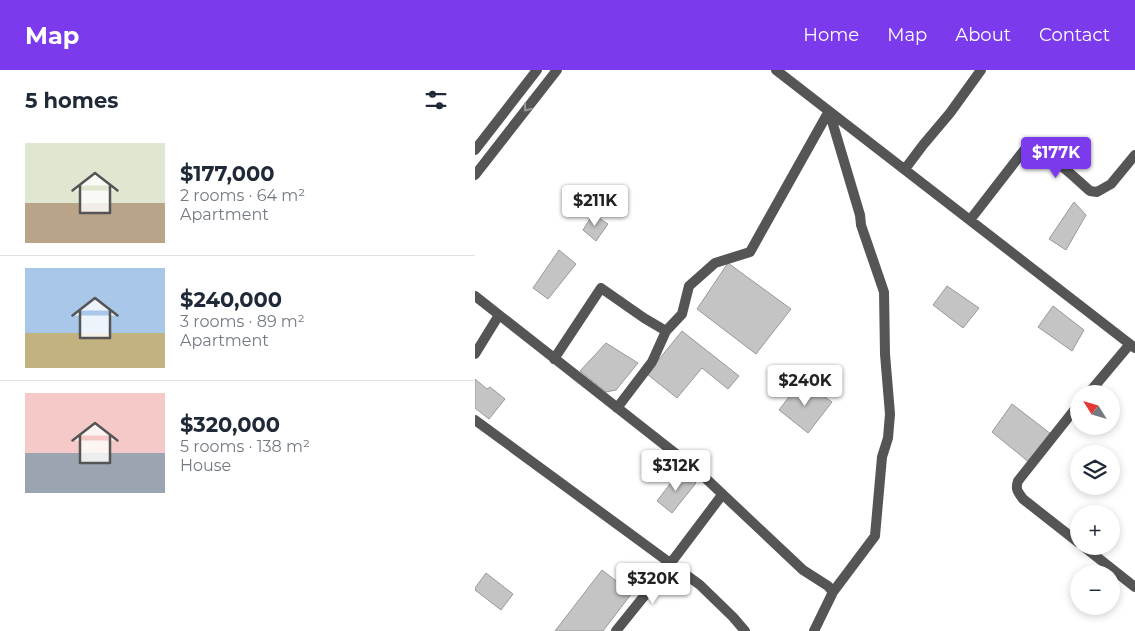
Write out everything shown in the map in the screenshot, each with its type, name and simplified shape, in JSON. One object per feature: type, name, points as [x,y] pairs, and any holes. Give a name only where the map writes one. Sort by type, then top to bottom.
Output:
[{"type":"street","points":[[475,150],[537,70]]},
{"type":"street","points":[[475,175],[557,70]]},
{"type":"street","points":[[776,70],[1133,346],[1096,385]]},
{"type":"street","points":[[905,169],[981,70]]},
{"type":"street","points":[[617,408],[652,362],[666,331],[682,314],[689,286],[715,263],[750,252],[829,111]]},
{"type":"street","points":[[814,631],[833,592],[875,536],[882,457],[890,414],[885,354],[884,292],[861,225],[860,215],[829,111]]},
{"type":"street","points":[[970,220],[1025,149],[1030,148],[1045,154],[1090,191],[1097,192],[1111,184],[1135,155]]},
{"type":"street","points":[[554,359],[601,288],[666,331]]},
{"type":"street","points":[[475,296],[699,472],[803,570],[828,586],[833,592]]},
{"type":"street","points":[[475,354],[499,315]]},
{"type":"street","points":[[1070,415],[1016,486],[1018,493],[1023,499],[1070,536]]},
{"type":"street","points":[[475,420],[700,585],[745,631]]},
{"type":"street","points":[[616,631],[670,564],[722,494]]},
{"type":"street","points":[[1094,555],[1135,587]]},
{"type":"building","points":[[1074,202],[1086,215],[1066,250],[1049,239]]},
{"type":"building","points":[[593,214],[608,224],[596,241],[583,230]]},
{"type":"building","points":[[559,250],[576,264],[548,299],[533,288]]},
{"type":"building","points":[[728,263],[791,309],[756,354],[697,309]]},
{"type":"building","points":[[947,286],[979,308],[963,328],[933,305]]},
{"type":"building","points":[[1053,306],[1084,330],[1072,351],[1038,327]]},
{"type":"building","points":[[682,331],[739,376],[728,389],[702,368],[677,398],[647,374]]},
{"type":"building","points":[[606,343],[638,363],[616,390],[606,392],[580,371]]},
{"type":"building","points":[[475,379],[487,389],[490,387],[505,399],[489,419],[475,408]]},
{"type":"building","points":[[801,381],[832,402],[808,433],[779,410]]},
{"type":"building","points":[[1012,404],[1051,434],[1030,463],[992,432]]},
{"type":"building","points":[[680,471],[696,483],[672,513],[657,501]]},
{"type":"building","points":[[602,570],[632,593],[603,631],[555,631]]},
{"type":"building","points":[[486,573],[513,594],[501,610],[475,590]]}]
